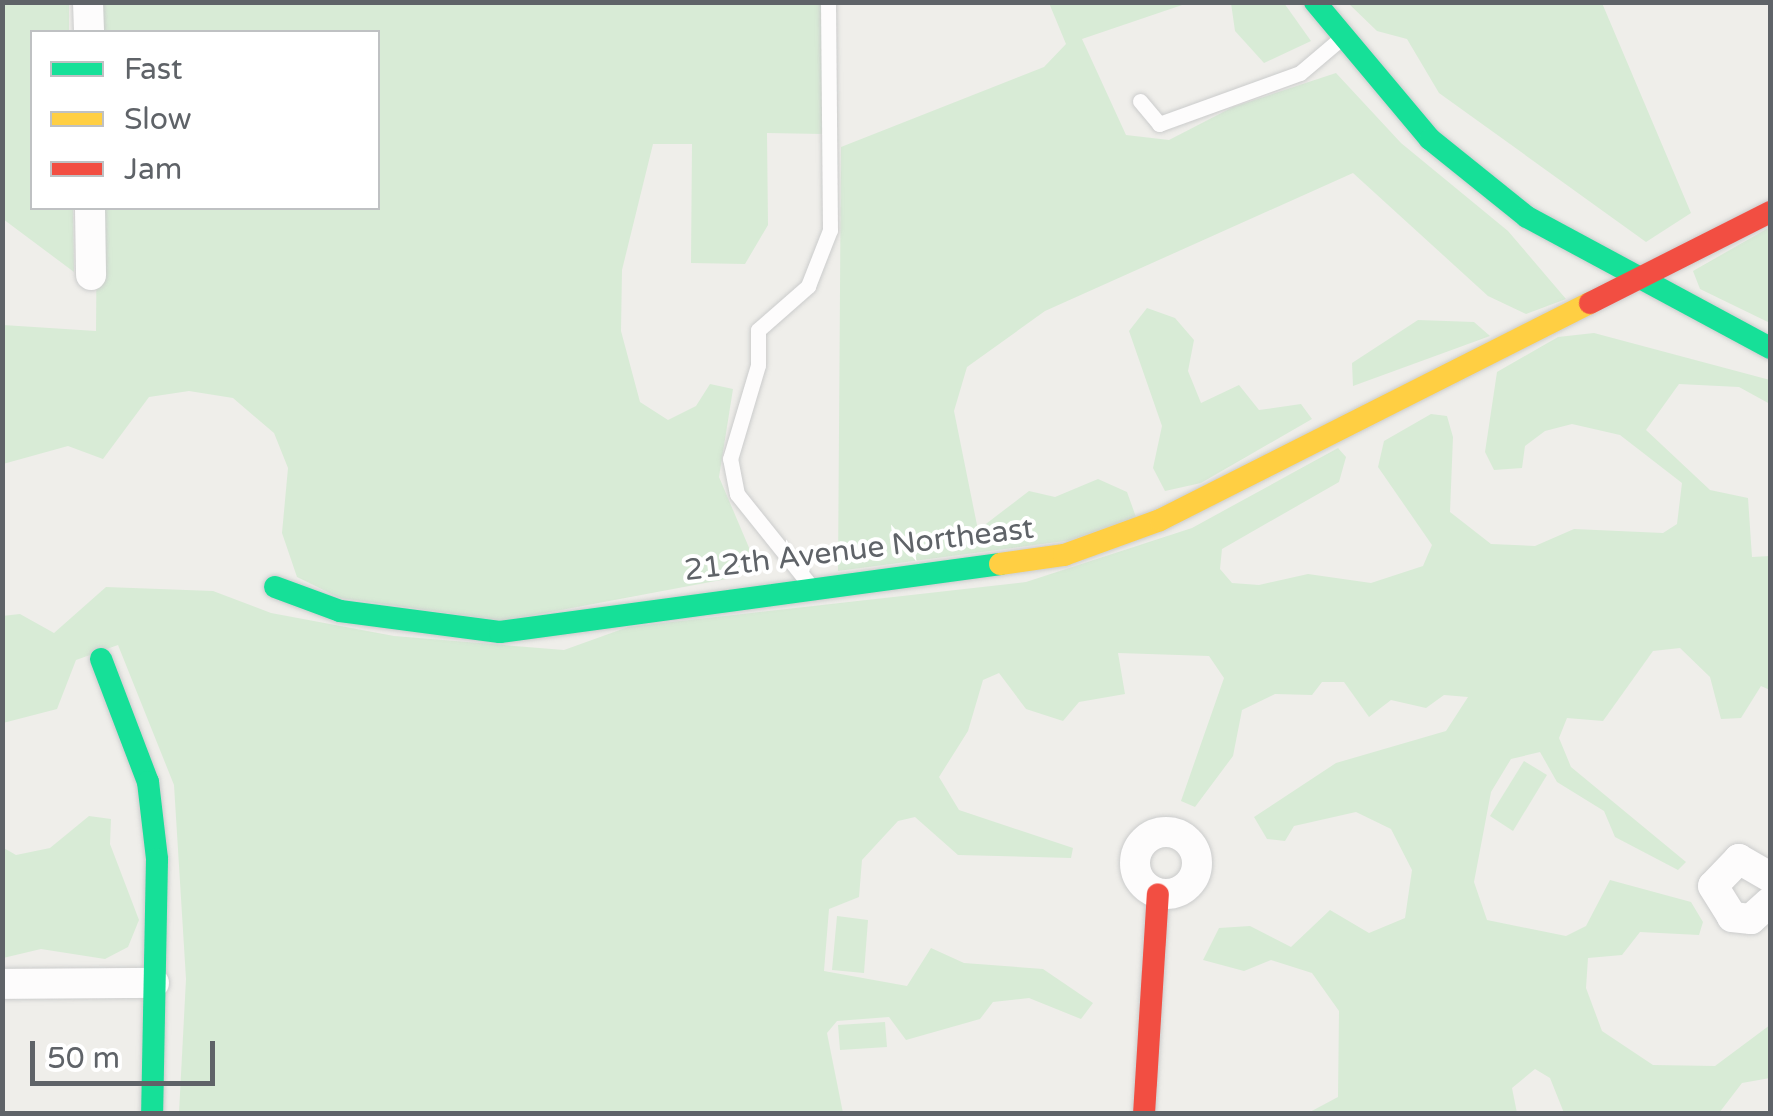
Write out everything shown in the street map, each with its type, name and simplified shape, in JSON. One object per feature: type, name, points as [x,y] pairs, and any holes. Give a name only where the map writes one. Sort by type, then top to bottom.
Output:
[{"type":"street","points":[[88,2],[88,30]]},
{"type":"street","points":[[1315,2],[1339,40],[1430,138],[1527,217],[1636,281],[1770,348]]},
{"type":"street","points":[[90,210],[91,276]]},
{"type":"street","name":"212th Avenue Northeast","points":[[275,587],[340,611],[500,632],[812,588],[976,571],[1110,542],[1770,212]]},
{"type":"street","points":[[101,659],[148,782],[157,859],[152,1114]]},
{"type":"street","points":[[1770,877],[1740,859],[1713,886],[1732,917],[1751,918],[1770,902]]},
{"type":"street","points":[[1144,1114],[1158,894]]},
{"type":"street","points":[[2,984],[154,982]]},
{"type":"lane","points":[[812,588],[737,494],[730,459],[758,365],[758,330],[808,286],[830,230],[828,2]]},
{"type":"lane","points":[[1140,101],[1158,124],[1300,73],[1339,40]]},
{"type":"green space","points":[[2,3],[69,3],[69,30],[30,30],[30,210],[73,210],[74,272],[3,219]]},
{"type":"green space","points":[[99,3],[822,3],[823,134],[767,133],[768,225],[745,264],[691,263],[692,144],[653,144],[622,270],[621,331],[640,402],[668,420],[696,406],[710,384],[733,389],[719,477],[750,550],[737,577],[503,621],[340,598],[297,577],[282,533],[288,468],[274,433],[233,398],[189,391],[149,397],[103,459],[68,446],[3,464],[3,325],[96,331],[97,210],[380,210],[380,30],[99,30]]},
{"type":"green space","points":[[1049,3],[1188,3],[1082,39],[1126,135],[1169,140],[1233,107],[1336,73],[1401,143],[1508,231],[1566,299],[1526,314],[1488,296],[1353,173],[1045,311],[967,367],[954,411],[978,530],[1029,491],[1055,497],[1098,479],[1127,492],[1136,517],[1072,540],[838,571],[841,147],[1044,67],[1066,44]]},
{"type":"green space","points":[[1231,3],[1284,3],[1311,41],[1264,63],[1235,31]]},
{"type":"green space","points":[[1348,3],[1602,3],[1691,213],[1646,242],[1439,93],[1407,39],[1377,31]]},
{"type":"green space","points":[[1770,227],[1770,323],[1700,289],[1693,271]]},
{"type":"green space","points":[[1147,308],[1175,318],[1194,340],[1188,371],[1201,403],[1239,385],[1259,410],[1301,404],[1312,419],[1201,483],[1165,491],[1153,468],[1162,426],[1129,331]]},
{"type":"green space","points":[[1418,320],[1474,322],[1490,336],[1353,386],[1352,363]]},
{"type":"green space","points":[[1594,333],[1770,380],[1770,404],[1739,387],[1679,384],[1646,430],[1710,490],[1748,498],[1752,557],[1770,556],[1770,690],[1761,686],[1741,718],[1721,719],[1710,677],[1680,648],[1653,651],[1603,721],[1567,718],[1559,738],[1571,767],[1686,862],[1678,870],[1615,837],[1604,811],[1557,782],[1540,752],[1511,759],[1491,792],[1474,882],[1487,920],[1566,936],[1586,926],[1610,880],[1691,902],[1703,922],[1699,935],[1640,932],[1622,955],[1588,958],[1586,988],[1602,1031],[1653,1065],[1715,1066],[1770,1025],[1770,1078],[1742,1083],[1719,1113],[1564,1113],[1550,1078],[1535,1069],[1512,1088],[1517,1113],[1308,1113],[1338,1097],[1339,1011],[1312,973],[1271,960],[1244,971],[1203,960],[1219,928],[1250,926],[1291,947],[1330,910],[1369,933],[1405,918],[1412,870],[1391,829],[1356,812],[1294,826],[1285,841],[1267,839],[1254,817],[1336,763],[1446,731],[1468,697],[1444,695],[1426,708],[1391,700],[1369,717],[1344,682],[1322,682],[1312,695],[1275,694],[1242,710],[1233,756],[1195,807],[1181,801],[1224,678],[1209,656],[1118,653],[1125,694],[1079,702],[1063,721],[1026,709],[999,673],[983,680],[968,731],[939,777],[959,810],[1073,848],[1071,858],[958,855],[915,817],[898,821],[862,860],[859,897],[829,909],[824,971],[907,986],[931,948],[964,963],[1043,969],[1093,1003],[1081,1019],[1029,998],[993,1002],[980,1019],[906,1040],[889,1017],[837,1021],[827,1033],[843,1113],[179,1113],[186,979],[174,785],[118,645],[76,660],[57,709],[3,723],[2,616],[20,614],[54,633],[106,587],[213,591],[271,613],[394,636],[564,650],[628,627],[1026,582],[1192,528],[1338,448],[1346,457],[1339,482],[1222,549],[1220,569],[1232,583],[1259,585],[1308,574],[1371,583],[1423,566],[1432,545],[1378,467],[1384,441],[1431,414],[1447,416],[1453,437],[1450,512],[1491,544],[1535,546],[1574,529],[1663,533],[1677,524],[1682,483],[1620,435],[1572,424],[1545,431],[1525,446],[1522,468],[1494,470],[1485,452],[1497,372],[1558,337]]},
{"type":"green space","points":[[1524,761],[1547,775],[1513,831],[1490,816]]},
{"type":"green space","points":[[89,816],[111,819],[110,844],[139,920],[128,947],[105,959],[41,949],[3,958],[2,847],[16,855],[50,848]]},
{"type":"green space","points":[[837,916],[868,920],[864,973],[832,970]]},
{"type":"green space","points":[[885,1022],[887,1047],[840,1050],[838,1025]]},
{"type":"traffic: fast","points":[[1315,2],[1430,139],[1527,217],[1770,348]]},
{"type":"traffic: fast","points":[[275,587],[340,611],[500,632],[1000,564]]},
{"type":"traffic: fast","points":[[101,659],[148,782],[157,859],[152,1114]]},
{"type":"traffic: slow","points":[[1000,564],[1064,555],[1160,520],[1590,303]]},
{"type":"traffic: jam","points":[[1590,303],[1770,212]]},
{"type":"traffic: jam","points":[[1144,1114],[1158,894]]}]
